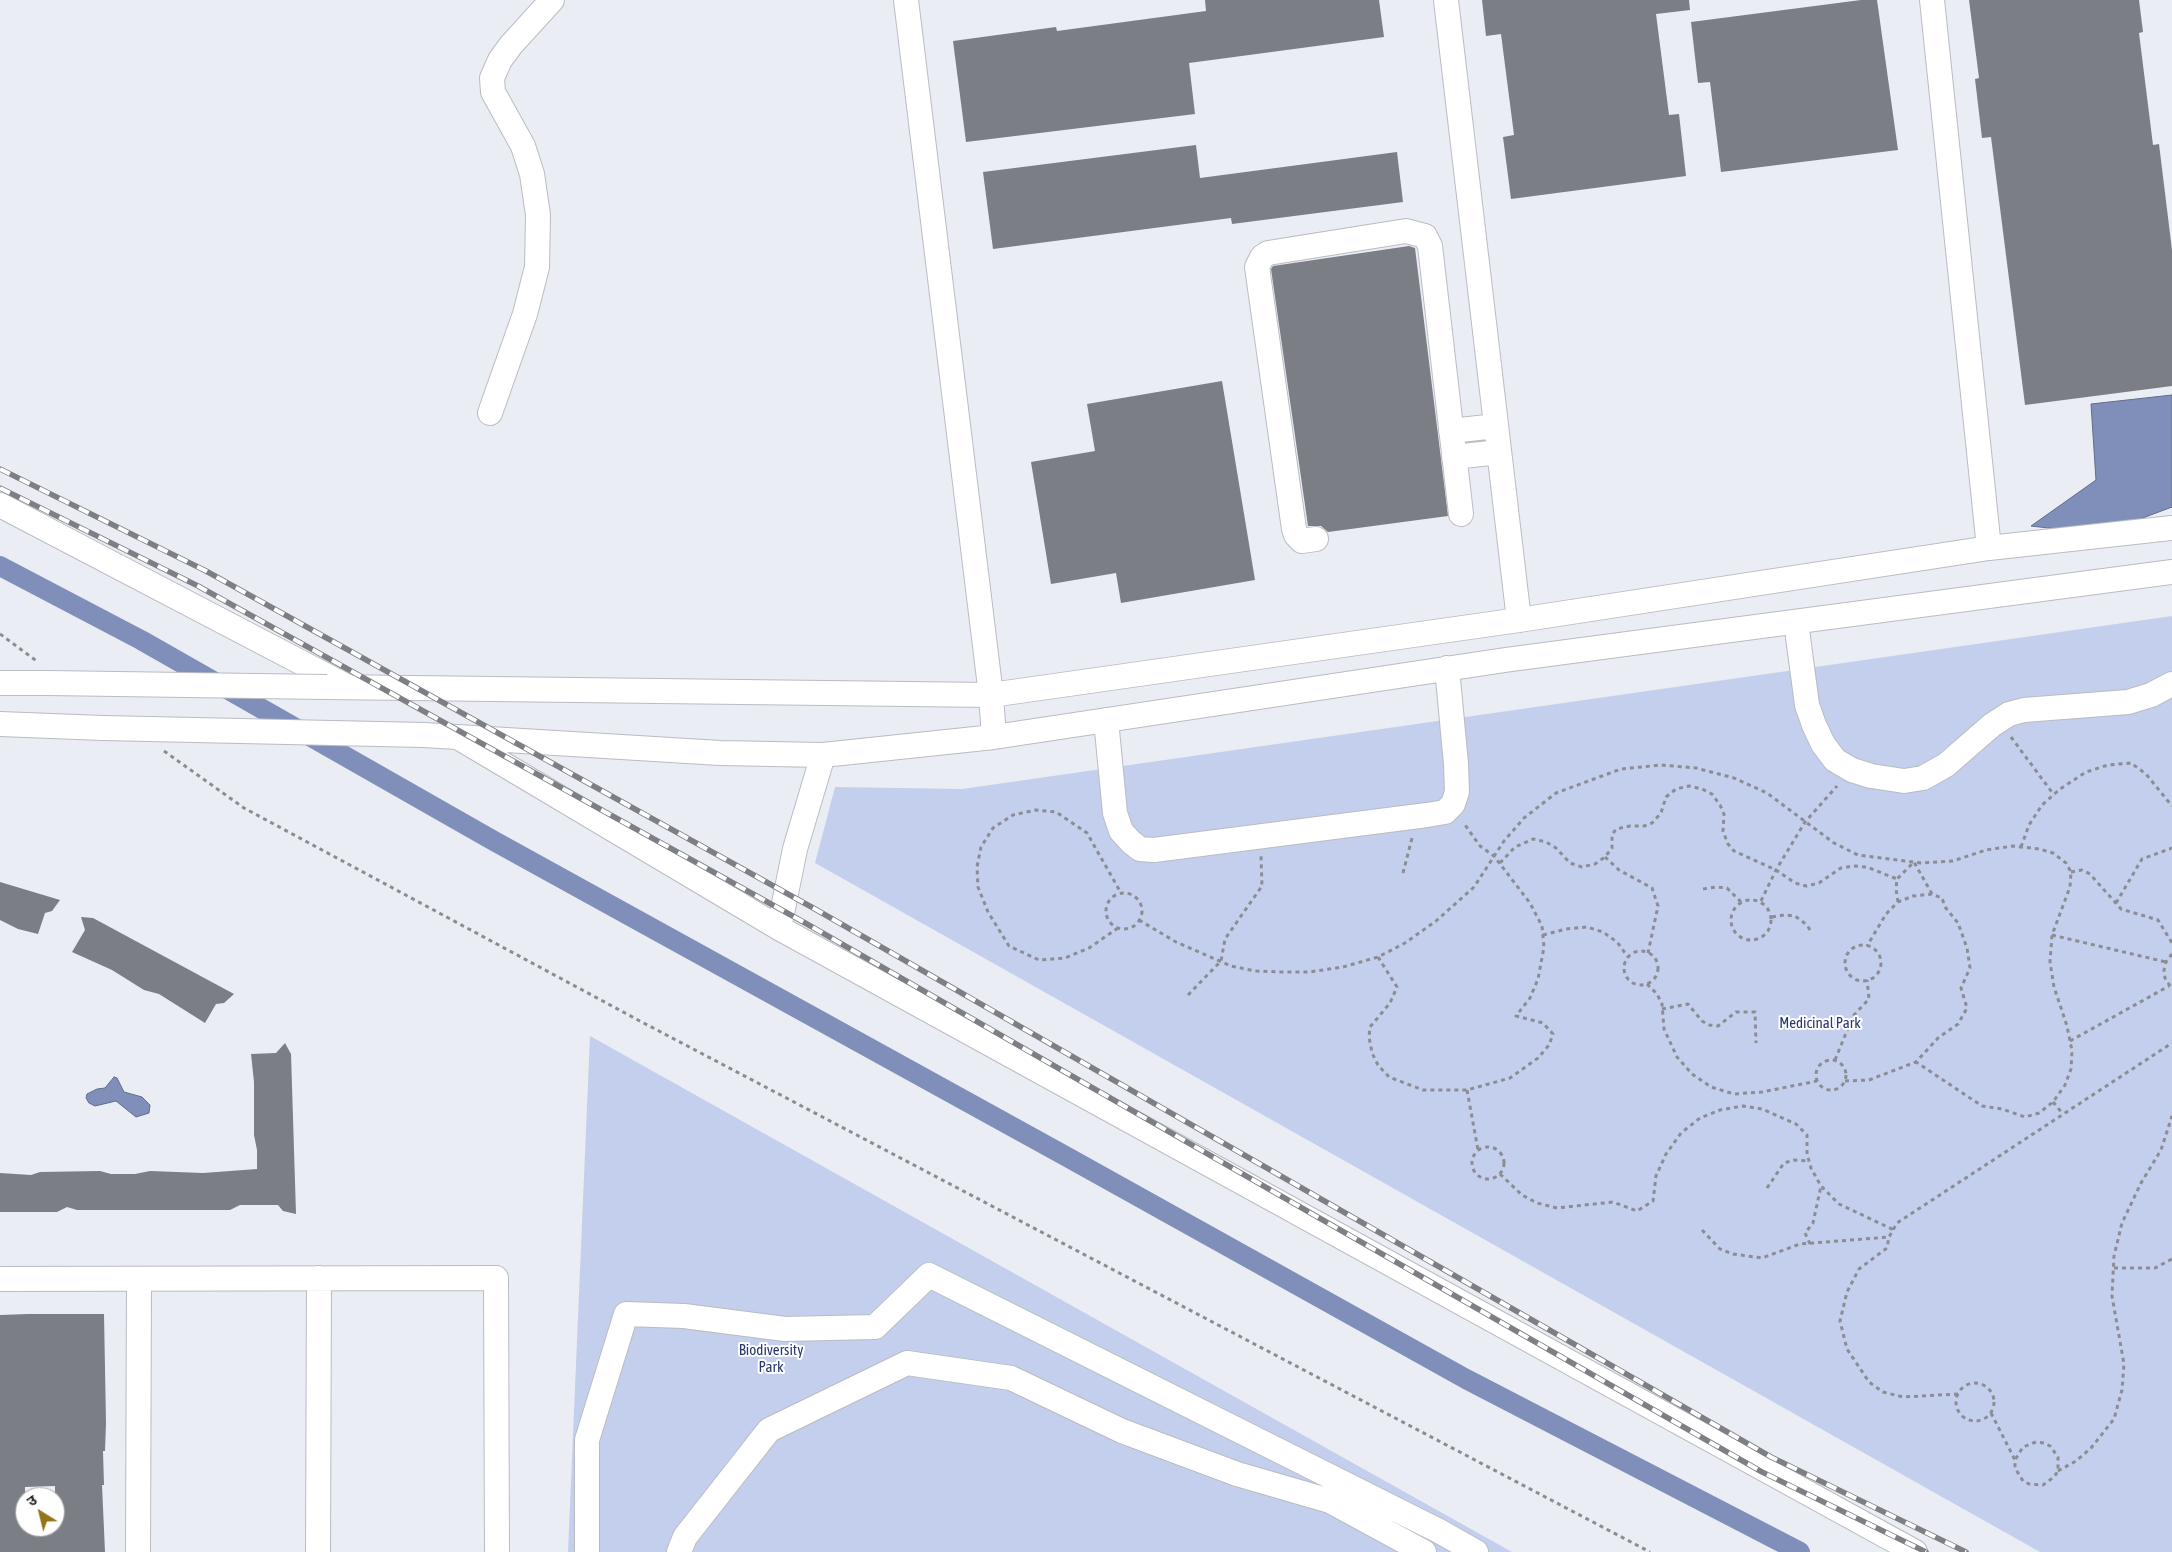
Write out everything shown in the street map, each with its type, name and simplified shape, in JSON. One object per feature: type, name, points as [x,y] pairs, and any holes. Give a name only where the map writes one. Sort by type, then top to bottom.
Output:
[{"type":"street","points":[[490,413],[525,314],[537,267],[538,223],[532,174],[523,146],[493,92],[492,78],[500,60],[511,45],[552,0]]},
{"type":"street","points":[[906,0],[991,695],[994,737]]},
{"type":"street","points":[[1446,0],[1519,620]]},
{"type":"street","points":[[1932,0],[1989,548]]},
{"type":"street","points":[[1316,539],[1302,540],[1296,535],[1294,529],[1257,266],[1262,257],[1268,253],[1406,231],[1425,236],[1430,246],[1461,514]]},
{"type":"street","points":[[1451,432],[1496,426]]},
{"type":"street","points":[[1454,457],[1499,452]]},
{"type":"street","points":[[0,505],[337,687]]},
{"type":"street","points":[[0,682],[44,673],[337,687],[991,695],[1519,620],[1989,548],[2172,528]]},
{"type":"street","points":[[0,724],[424,735],[720,754],[823,755],[994,737],[1447,668],[2172,572]]},
{"type":"street","points":[[1796,622],[1807,706],[1814,726],[1823,744],[1835,760],[1852,770],[1870,776],[1904,781],[1923,778],[1946,765],[1998,720],[2008,714],[2024,710],[2128,702],[2151,696],[2172,684]]},
{"type":"street","points":[[1106,720],[1116,813],[1122,831],[1140,849],[1154,850],[1445,812],[1453,804],[1457,792],[1447,668]]},
{"type":"street","points":[[457,737],[779,928],[1915,1552]]},
{"type":"street","points":[[779,928],[795,849],[823,755]]},
{"type":"street","points":[[587,1552],[587,1440],[626,1314],[684,1316],[785,1329],[875,1327],[929,1275],[1439,1531],[1476,1552]]},
{"type":"street","points":[[318,1552],[319,1278]]},
{"type":"street","points":[[0,1279],[496,1278],[497,1552]]},
{"type":"street","points":[[138,1552],[139,1279]]},
{"type":"street","points":[[679,1552],[685,1536],[769,1430],[907,1363],[1011,1378],[1122,1432],[1238,1474],[1330,1501],[1424,1552]]},
{"type":"path","points":[[0,634],[44,673]]},
{"type":"path","points":[[1998,720],[2054,795]]},
{"type":"path","points":[[163,750],[244,808],[638,1020],[1650,1552]]},
{"type":"path","points":[[2020,847],[2029,825],[2042,805],[2086,772],[2108,765],[2131,763],[2146,774],[2172,806]]},
{"type":"path","points":[[1139,920],[1176,942],[1231,966],[1256,971],[1309,972],[1342,968],[1378,956],[1405,943],[1436,922],[1474,887],[1504,841],[1524,818],[1556,793],[1621,769],[1662,765],[1696,768],[1734,778],[1767,793],[1834,844],[1858,855],[1914,862],[1953,861],[1986,850],[2020,847],[2039,849],[2053,854],[2066,863],[2071,872],[2070,887],[2052,935],[2050,962],[2052,979],[2072,1052],[2071,1069],[2065,1085],[2053,1102],[2039,1113],[2025,1118],[2002,1109],[1982,1106],[1916,1062]]},
{"type":"path","points":[[1761,901],[1776,870],[1805,822],[1852,770]]},
{"type":"path","points":[[1500,863],[1515,847],[1533,840],[1546,842],[1556,848],[1570,863],[1582,867],[1595,864],[1612,848],[1612,834],[1616,829],[1644,826],[1652,822],[1660,813],[1666,797],[1676,788],[1689,786],[1712,794],[1720,805],[1724,814],[1723,831],[1728,844],[1734,851],[1776,870],[1795,883],[1806,886],[1818,883],[1840,868],[1853,866],[1867,866],[1897,880]]},
{"type":"path","points":[[1378,956],[1397,987],[1390,1003],[1370,1027],[1369,1037],[1372,1054],[1378,1065],[1389,1077],[1423,1090],[1467,1090],[1510,1078],[1538,1058],[1549,1045],[1553,1034],[1543,1023],[1516,1016],[1530,998],[1538,978],[1544,947],[1542,926],[1530,903],[1494,856],[1474,838],[1453,804]]},
{"type":"path","points":[[1118,928],[1108,921],[1106,910],[1110,898],[1121,893],[1127,893],[1137,899],[1142,909],[1139,920],[1130,928],[1118,928],[1089,948],[1064,958],[1039,960],[1009,946],[988,912],[978,887],[977,867],[981,847],[994,828],[1012,815],[1036,810],[1056,812],[1087,833],[1121,893]]},
{"type":"path","points":[[1403,874],[1417,816]]},
{"type":"path","points":[[1188,995],[1221,961],[1225,939],[1262,886],[1261,836]]},
{"type":"path","points":[[2116,903],[2142,859],[2172,848]]},
{"type":"path","points":[[1605,856],[1619,870],[1652,888],[1658,906],[1648,953]]},
{"type":"path","points":[[1898,902],[1897,880],[1914,862]]},
{"type":"path","points":[[1914,862],[1932,894]]},
{"type":"path","points":[[2071,872],[2082,870],[2090,874],[2121,909],[2158,920],[2172,944]]},
{"type":"path","points":[[1703,889],[1727,888],[1741,902]]},
{"type":"path","points":[[1845,1081],[1845,1071],[1836,1060],[1826,1061],[1816,1071],[1817,1081],[1824,1088],[1834,1090],[1845,1081],[1869,1080],[1916,1062],[1938,1038],[1958,1024],[1967,1008],[1961,988],[1970,968],[1966,948],[1958,923],[1945,907],[1942,898],[1932,894],[1914,896],[1898,902],[1886,914],[1867,946]]},
{"type":"path","points":[[1747,900],[1761,901],[1770,911],[1772,917],[1769,930],[1759,939],[1753,940],[1740,937],[1732,926],[1731,919],[1736,906],[1747,900]]},
{"type":"path","points":[[1772,917],[1796,916],[1810,930]]},
{"type":"path","points":[[1543,934],[1587,927],[1603,932],[1616,942],[1628,958]]},
{"type":"path","points":[[2052,935],[2166,962]]},
{"type":"path","points":[[1862,945],[1867,946],[1877,952],[1880,963],[1876,974],[1867,980],[1855,979],[1850,976],[1845,965],[1845,959],[1851,949],[1862,945]]},
{"type":"path","points":[[1638,952],[1648,953],[1656,961],[1656,976],[1648,984],[1637,984],[1628,978],[1624,968],[1628,958],[1638,952]]},
{"type":"path","points":[[2172,954],[2166,962],[2165,978],[2172,989]]},
{"type":"path","points":[[1836,1060],[1853,1016],[1869,999],[1867,980]]},
{"type":"path","points":[[1648,984],[1657,994],[1662,1009],[1664,1029],[1678,1057],[1692,1074],[1712,1087],[1734,1094],[1762,1092],[1817,1081]]},
{"type":"path","points":[[2070,1041],[2169,986]]},
{"type":"path","points":[[1662,1009],[1688,1004],[1702,1021],[1709,1025],[1718,1026],[1736,1012],[1755,1012],[1756,1043]]},
{"type":"path","points":[[1958,1394],[1903,1397],[1884,1392],[1869,1382],[1847,1349],[1840,1321],[1847,1292],[1859,1269],[1886,1248],[1889,1237],[1897,1223],[2172,1043]]},
{"type":"path","points":[[1467,1090],[1478,1150]]},
{"type":"path","points":[[2053,1102],[2063,1114]]},
{"type":"path","points":[[1500,1174],[1522,1196],[1537,1203],[1557,1208],[1613,1202],[1637,1211],[1654,1201],[1656,1176],[1666,1154],[1681,1133],[1700,1118],[1720,1110],[1743,1106],[1762,1109],[1796,1124],[1807,1135],[1807,1154],[1821,1186],[1839,1204],[1894,1230]]},
{"type":"path","points":[[1990,1413],[2015,1460],[2018,1474],[2029,1484],[2043,1485],[2049,1482],[2058,1471],[2076,1461],[2091,1448],[2114,1419],[2122,1390],[2124,1364],[2112,1296],[2114,1256],[2122,1223],[2141,1183],[2161,1150],[2172,1116]]},
{"type":"path","points":[[1488,1146],[1498,1150],[1504,1159],[1500,1174],[1490,1179],[1476,1174],[1472,1158],[1478,1150],[1488,1146]]},
{"type":"path","points":[[1767,1188],[1784,1164],[1794,1160],[1809,1161]]},
{"type":"path","points":[[1810,1244],[1805,1233],[1813,1223],[1821,1186]]},
{"type":"path","points":[[1702,1230],[1720,1249],[1762,1258],[1800,1244],[1889,1237]]},
{"type":"path","points":[[2114,1268],[2155,1268],[2172,1259]]},
{"type":"path","points":[[1972,1383],[1985,1386],[1994,1401],[1990,1413],[1986,1417],[1975,1421],[1963,1417],[1956,1406],[1958,1394],[1972,1383]]},
{"type":"path","points":[[2015,1460],[2023,1447],[2036,1442],[2044,1443],[2055,1451],[2058,1457],[2058,1471]]},
{"type":"green space","name":"Medicinal Park","points":[[2172,616],[2172,1552],[2040,1552],[815,863],[835,787],[962,789]]},
{"type":"green space","name":"Biodiversity Park","points":[[590,1036],[1512,1552],[568,1552]]},
{"type":"shaded area","points":[[2172,395],[2172,507],[2100,534],[2031,526],[2096,480],[2091,404]]},
{"type":"shaded area","points":[[114,1077],[117,1078],[124,1092],[142,1097],[150,1105],[149,1113],[136,1117],[116,1101],[95,1106],[89,1103],[86,1098],[87,1094],[97,1089],[105,1088]]},
{"type":"building","points":[[1205,0],[1379,0],[1384,37],[1189,63],[1195,114],[966,142],[953,41],[1056,27],[1057,31],[1206,11]]},
{"type":"building","points":[[1482,0],[1689,0],[1690,10],[1656,14],[1669,115],[1679,114],[1686,176],[1511,199],[1503,137],[1514,135],[1501,34],[1486,36]]},
{"type":"building","points":[[1861,0],[1877,0],[1898,150],[1721,172],[1710,82],[1698,83],[1691,22]]},
{"type":"building","points":[[1969,0],[2139,0],[2143,32],[2139,33],[2153,145],[2159,144],[2172,250],[2172,386],[2025,405],[1991,137],[1982,138],[1975,79],[1979,78]]},
{"type":"building","points":[[1196,145],[1200,178],[1397,152],[1403,202],[1232,224],[1231,218],[993,249],[983,172]]},
{"type":"building","points":[[1409,246],[1415,248],[1448,516],[1328,532],[1321,526],[1308,526],[1271,269],[1273,266]]},
{"type":"building","points":[[1222,381],[1255,580],[1121,603],[1116,573],[1051,584],[1031,462],[1095,451],[1087,404]]},
{"type":"building","points":[[0,882],[60,900],[52,911],[45,913],[38,934],[18,929],[0,920]]},
{"type":"building","points":[[81,917],[93,918],[234,994],[224,1003],[216,1004],[205,1023],[159,994],[144,990],[112,970],[72,952],[85,930]]},
{"type":"building","points":[[285,1043],[291,1054],[296,1214],[283,1211],[278,1205],[240,1205],[230,1210],[77,1210],[67,1207],[57,1212],[0,1212],[0,1173],[31,1175],[40,1172],[100,1171],[111,1174],[135,1174],[150,1171],[203,1173],[257,1169],[257,1150],[254,1135],[254,1082],[251,1054],[276,1053]]},
{"type":"building","points":[[104,1314],[106,1423],[105,1451],[103,1451],[104,1485],[102,1485],[105,1552],[0,1552],[0,1315]]},
{"type":"waterway","points":[[0,566],[141,640],[494,841],[1466,1379],[1800,1552]]},
{"type":"railway","points":[[0,469],[206,571],[815,909],[1771,1457],[1966,1552]]},
{"type":"railway","points":[[0,488],[198,586],[807,924],[1762,1472],[1926,1552]]}]
